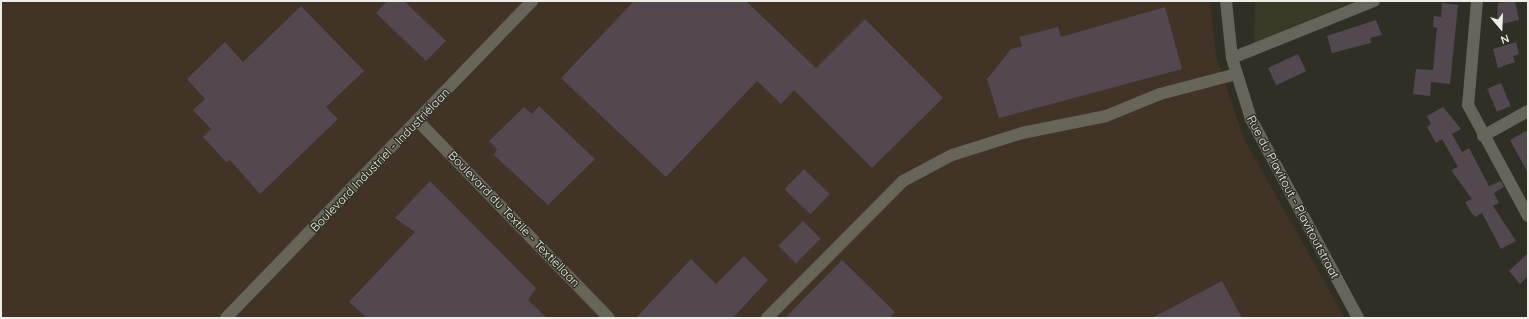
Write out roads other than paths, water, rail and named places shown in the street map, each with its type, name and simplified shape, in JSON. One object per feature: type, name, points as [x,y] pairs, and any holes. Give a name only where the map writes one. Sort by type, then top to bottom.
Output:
[{"type":"street","name":"Boulevard Industriel - Industriélaan","points":[[226,318],[418,121],[532,1]]},
{"type":"street","name":"Rue du Plavitout - Plavitoutstraat","points":[[1226,1],[1232,58],[1236,74],[1265,148],[1358,318]]},
{"type":"street","points":[[1232,58],[1257,51],[1330,16],[1374,1]]},
{"type":"street","points":[[1477,1],[1468,105],[1483,136],[1528,216]]},
{"type":"street","points":[[768,318],[903,181],[952,155],[1022,133],[1106,116],[1160,94],[1236,74]]},
{"type":"street","points":[[1483,136],[1528,111]]},
{"type":"street","name":"Boulevard du Textile - Textiellaan","points":[[418,121],[609,318]]}]
